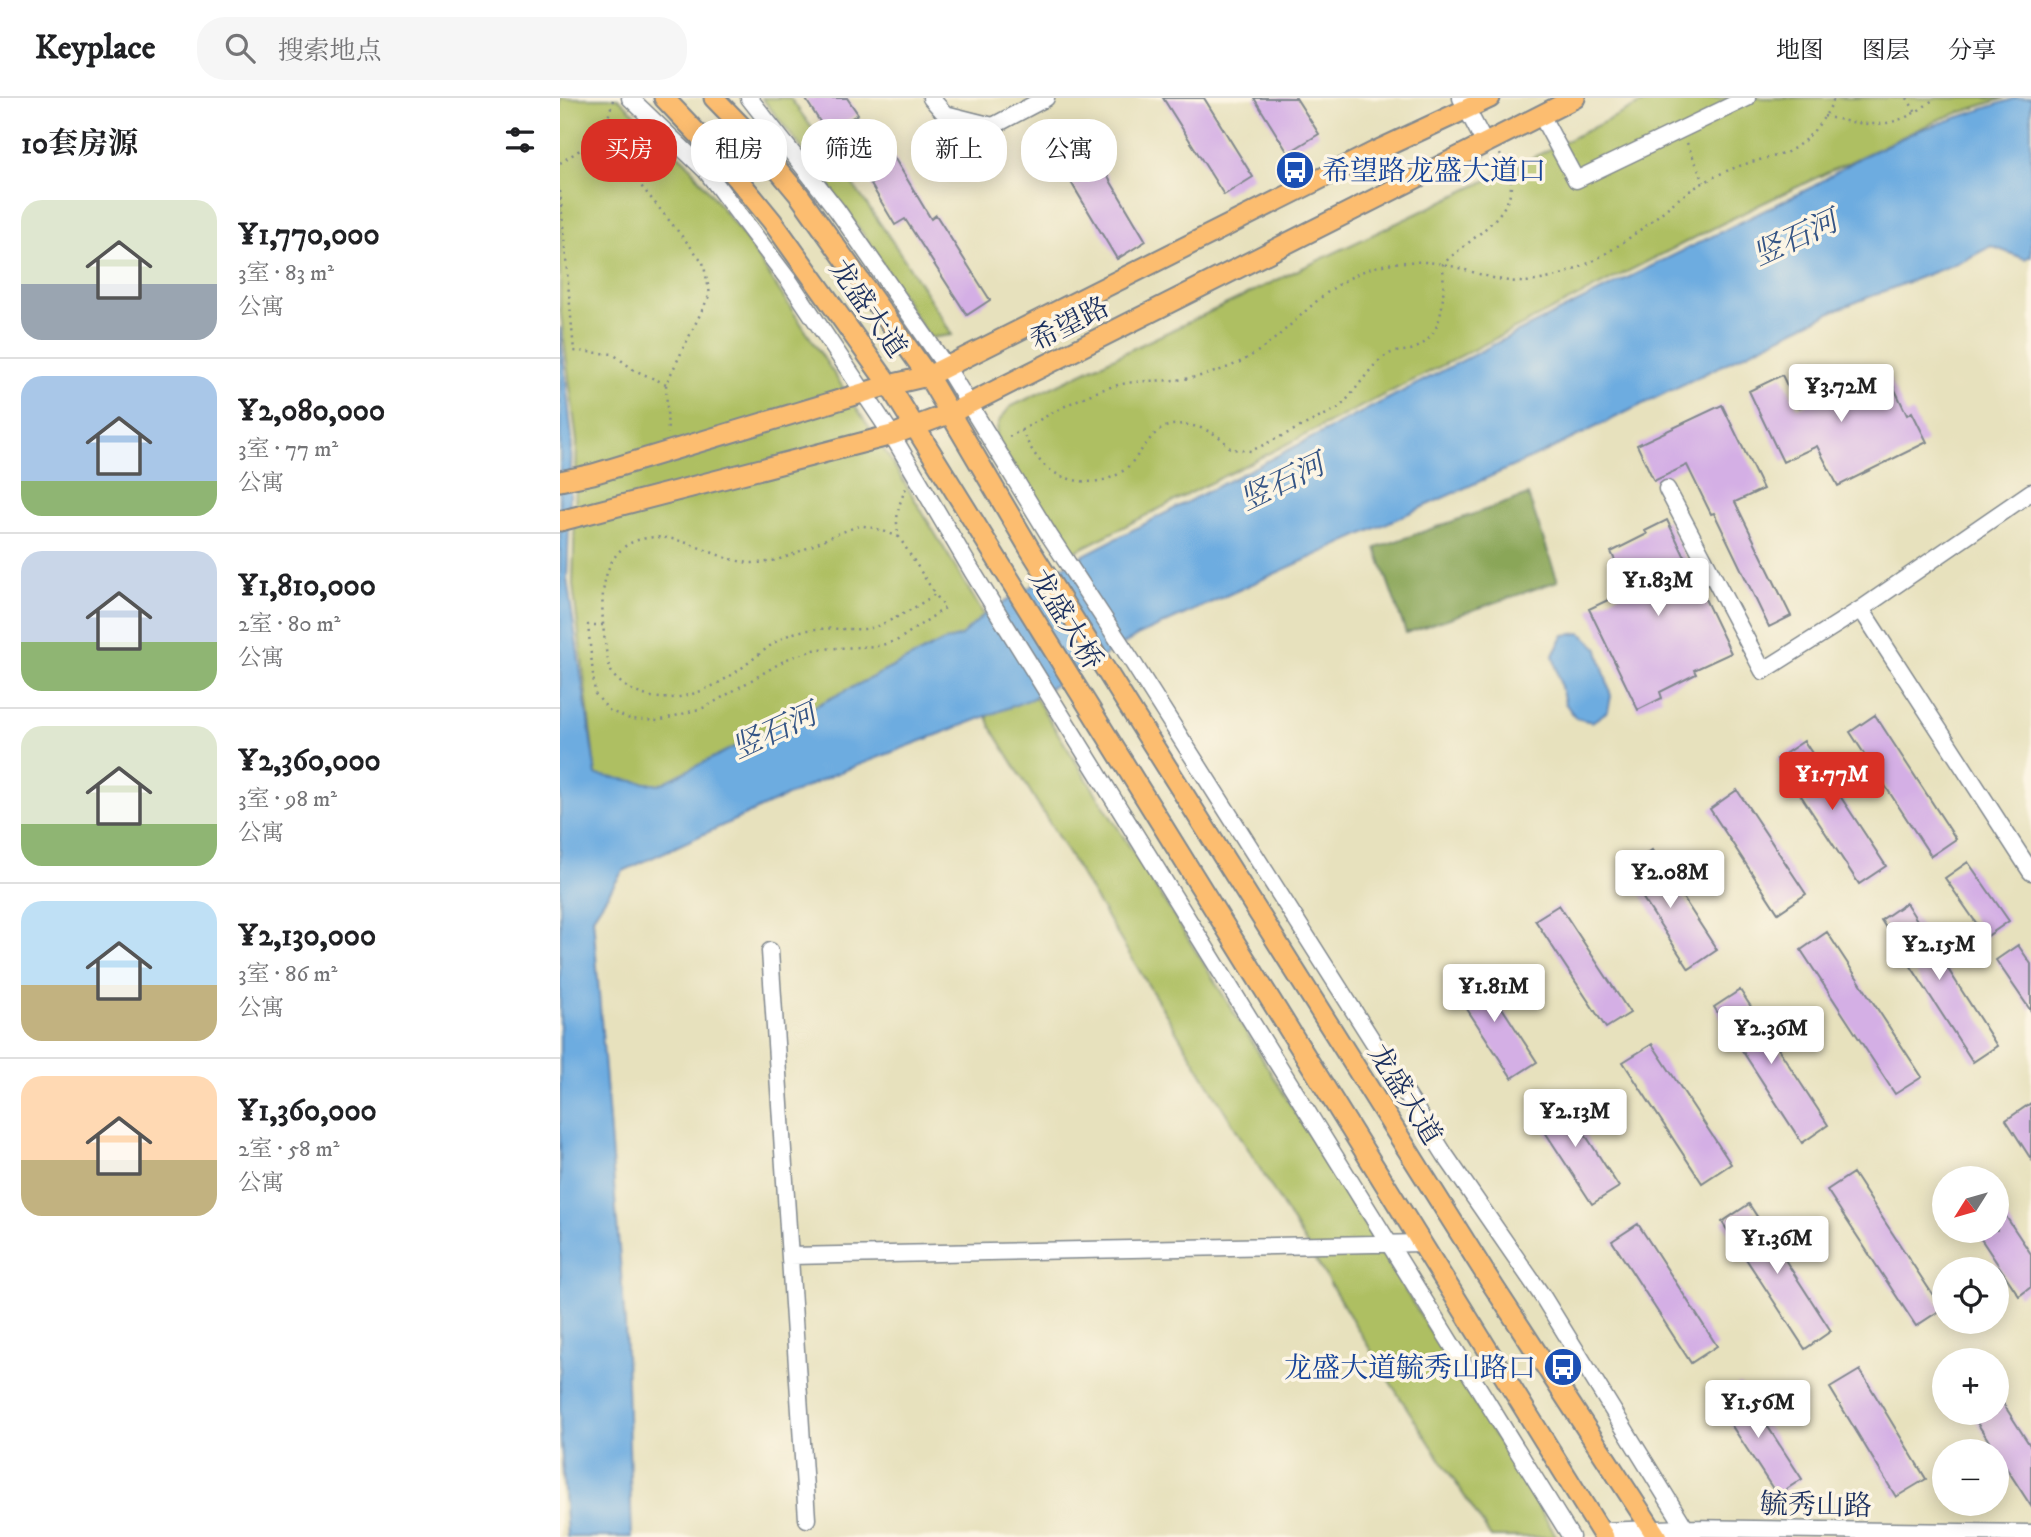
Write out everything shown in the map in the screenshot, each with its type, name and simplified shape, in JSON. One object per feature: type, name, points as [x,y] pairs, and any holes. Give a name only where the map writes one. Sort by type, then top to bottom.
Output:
[{"type":"main road","name":"龙盛大道","points":[[664,98],[718,155],[772,221],[889,385],[1002,570]]},
{"type":"main road","name":"龙盛大道","points":[[714,98],[745,130],[799,195],[928,376],[1031,551]]},
{"type":"main road","name":"希望路","points":[[560,481],[593,474],[889,385],[928,376],[1364,157],[1464,103],[1490,98]]},
{"type":"main road","name":"希望路","points":[[560,521],[596,514],[892,435],[951,413],[1575,98]]},
{"type":"main road","name":"龙盛大桥","points":[[1031,551],[1112,678]]},
{"type":"main road","name":"龙盛大桥","points":[[1002,570],[1423,1243]]},
{"type":"main road","name":"龙盛大道","points":[[1112,678],[1490,1281],[1654,1533]]},
{"type":"main road","points":[[1423,1243],[1602,1534]]},
{"type":"street","points":[[630,98],[706,171],[790,282],[892,435],[972,571],[1571,1537]]},
{"type":"street","points":[[749,98],[837,210],[947,368],[1049,535],[1445,1154],[1543,1297],[1689,1533]]},
{"type":"street","points":[[931,98],[945,114],[993,126],[1046,98]]},
{"type":"street","points":[[1541,115],[1576,180],[1747,98]]},
{"type":"street","points":[[1464,103],[1489,140]]},
{"type":"street","points":[[1667,489],[1763,671],[1861,609],[2031,492]]},
{"type":"street","points":[[1861,609],[2031,872]]},
{"type":"street","points":[[770,951],[807,1519]]},
{"type":"street","points":[[790,1256],[1423,1243]]},
{"type":"street","name":"毓秀山路","points":[[1602,1534],[2031,1533]]},
{"type":"path","points":[[608,119],[614,98]]},
{"type":"path","points":[[993,445],[1092,393],[1121,384],[1200,376],[1241,362],[1260,350],[1317,299],[1338,284],[1371,268],[1409,262],[1443,264],[1502,281],[1535,281],[1563,274],[1628,239],[1678,198],[1704,182],[1736,167],[1790,150],[1808,136],[1834,98]]},
{"type":"path","points":[[1907,98],[1916,113]]},
{"type":"path","points":[[1824,116],[1877,124],[1899,122],[1935,98]]},
{"type":"path","points":[[1681,130],[1704,182]]},
{"type":"path","points":[[1021,430],[1031,450],[1045,466],[1061,477],[1085,482],[1105,481],[1124,471],[1159,430],[1176,423],[1217,435],[1231,449],[1251,451],[1336,409],[1389,354],[1416,348],[1429,338],[1439,319],[1444,292],[1443,264],[1486,229],[1507,204],[1512,184],[1489,140]]},
{"type":"path","points":[[560,163],[581,149]]},
{"type":"path","points":[[638,182],[703,262],[710,293],[666,384],[669,452]]},
{"type":"path","points":[[560,191],[574,351],[613,354],[635,370],[666,384]]},
{"type":"path","points":[[603,625],[588,625],[596,694],[610,711],[629,719],[658,721],[706,708],[787,659],[817,649],[879,646],[898,640],[945,608],[899,537],[896,526],[901,499],[914,472]]},
{"type":"path","points":[[899,537],[862,526],[831,535],[782,560],[756,563],[732,561],[676,539],[647,538],[626,546],[613,560],[603,583],[603,625],[612,674],[631,690],[657,699],[684,697],[730,677],[774,642],[796,632],[823,628],[869,629],[920,606],[935,594]]},
{"type":"green space","points":[[560,98],[618,98],[640,119],[581,119],[581,182],[677,182],[677,154],[687,163],[691,168],[691,182],[702,182],[744,237],[894,465],[984,615],[961,636],[942,642],[659,785],[596,776],[573,585],[577,442],[560,307]]},
{"type":"green space","points":[[762,98],[790,98],[805,119],[801,119],[801,148],[787,130],[787,119],[778,119]]},
{"type":"green space","points":[[1652,98],[2004,98],[1940,119],[1759,205],[1068,555],[995,437],[999,421],[1010,407],[1498,175]]},
{"type":"green space","points":[[826,182],[851,182],[952,335],[929,338],[868,241]]},
{"type":"green space","points":[[1528,495],[1558,581],[1406,633],[1376,548]]},
{"type":"green space","points":[[1035,697],[1204,964],[1557,1537],[1491,1537],[1390,1382],[991,727],[987,716]]},
{"type":"water","name":"竖石河","points":[[2016,98],[2031,98],[2031,256],[2025,259],[1991,246],[1965,260],[1833,311],[1549,450],[1139,635],[1031,699],[835,774],[623,871],[593,917],[625,1324],[632,1537],[567,1537],[560,1427],[560,327],[572,439],[567,579],[596,775],[659,785],[942,642],[961,636],[984,615],[1076,559],[1524,329],[1812,187],[1861,157],[1917,131]]},
{"type":"water","points":[[1581,633],[1597,647],[1611,696],[1608,711],[1592,722],[1576,718],[1565,703],[1553,655],[1564,635]]},
{"type":"building","points":[[805,98],[847,98],[858,114],[850,119],[818,119]]},
{"type":"building","points":[[1163,98],[1204,98],[1253,177],[1224,195]]},
{"type":"building","points":[[1254,98],[1296,98],[1319,134],[1288,153]]},
{"type":"building","points":[[897,162],[931,219],[936,215],[990,300],[967,315],[905,219],[895,225],[869,182],[897,182]]},
{"type":"building","points":[[1071,182],[1111,182],[1146,241],[1117,259]]},
{"type":"building","points":[[1884,367],[1907,415],[1912,412],[1927,442],[1838,486],[1817,446],[1783,462],[1749,391],[1782,375],[1798,408]]},
{"type":"building","points":[[1722,405],[1763,489],[1735,502],[1791,616],[1769,627],[1714,513],[1711,514],[1687,465],[1654,481],[1637,445]]},
{"type":"building","points":[[1667,520],[1731,653],[1694,670],[1696,674],[1660,692],[1662,698],[1638,710],[1589,609],[1629,590],[1611,552],[1647,534],[1645,531]]},
{"type":"building","points":[[1875,715],[1956,839],[1931,856],[1850,732]]},
{"type":"building","points":[[1804,741],[1886,866],[1859,884],[1777,759]]},
{"type":"building","points":[[1737,790],[1806,894],[1778,913],[1710,809]]},
{"type":"building","points":[[1652,850],[1717,950],[1689,969],[1624,869]]},
{"type":"building","points":[[1968,862],[2009,921],[1986,937],[1945,878]]},
{"type":"building","points":[[1906,903],[1997,1046],[1973,1062],[1881,920]]},
{"type":"building","points":[[1559,905],[1630,1013],[1606,1028],[1535,920]]},
{"type":"building","points":[[1827,932],[1922,1077],[1895,1094],[1801,950]]},
{"type":"building","points":[[2018,945],[2031,964],[2031,1011],[1996,960]]},
{"type":"building","points":[[1477,969],[1537,1062],[1512,1078],[1452,986]]},
{"type":"building","points":[[1740,990],[1828,1125],[1802,1143],[1714,1007]]},
{"type":"building","points":[[1652,1044],[1731,1164],[1702,1183],[1623,1062]]},
{"type":"building","points":[[1559,1094],[1619,1187],[1592,1204],[1532,1112]]},
{"type":"building","points":[[2031,1103],[2031,1159],[2006,1120]]},
{"type":"building","points":[[1853,1173],[1932,1294],[1932,1316],[1916,1326],[1827,1190]]},
{"type":"building","points":[[1749,1204],[1831,1331],[1805,1349],[1722,1222]]},
{"type":"building","points":[[2009,1221],[2031,1254],[2031,1287],[2019,1296],[2009,1281],[2009,1257],[1993,1257],[1984,1243],[2009,1243]]},
{"type":"building","points":[[1638,1224],[1717,1346],[1691,1363],[1612,1241]]},
{"type":"building","points":[[1860,1370],[1926,1479],[1896,1497],[1830,1388]]},
{"type":"building","points":[[1740,1384],[1802,1479],[1777,1495],[1715,1400]]},
{"type":"building","points":[[2009,1413],[2031,1447],[2031,1506],[2009,1472],[2009,1439],[1988,1439],[1978,1425],[2009,1425]]},
{"type":"place","name":"希望路龙盛大道口","points":[[1295,170]]},
{"type":"place","name":"龙盛大道毓秀山路口","points":[[1563,1367]]}]
